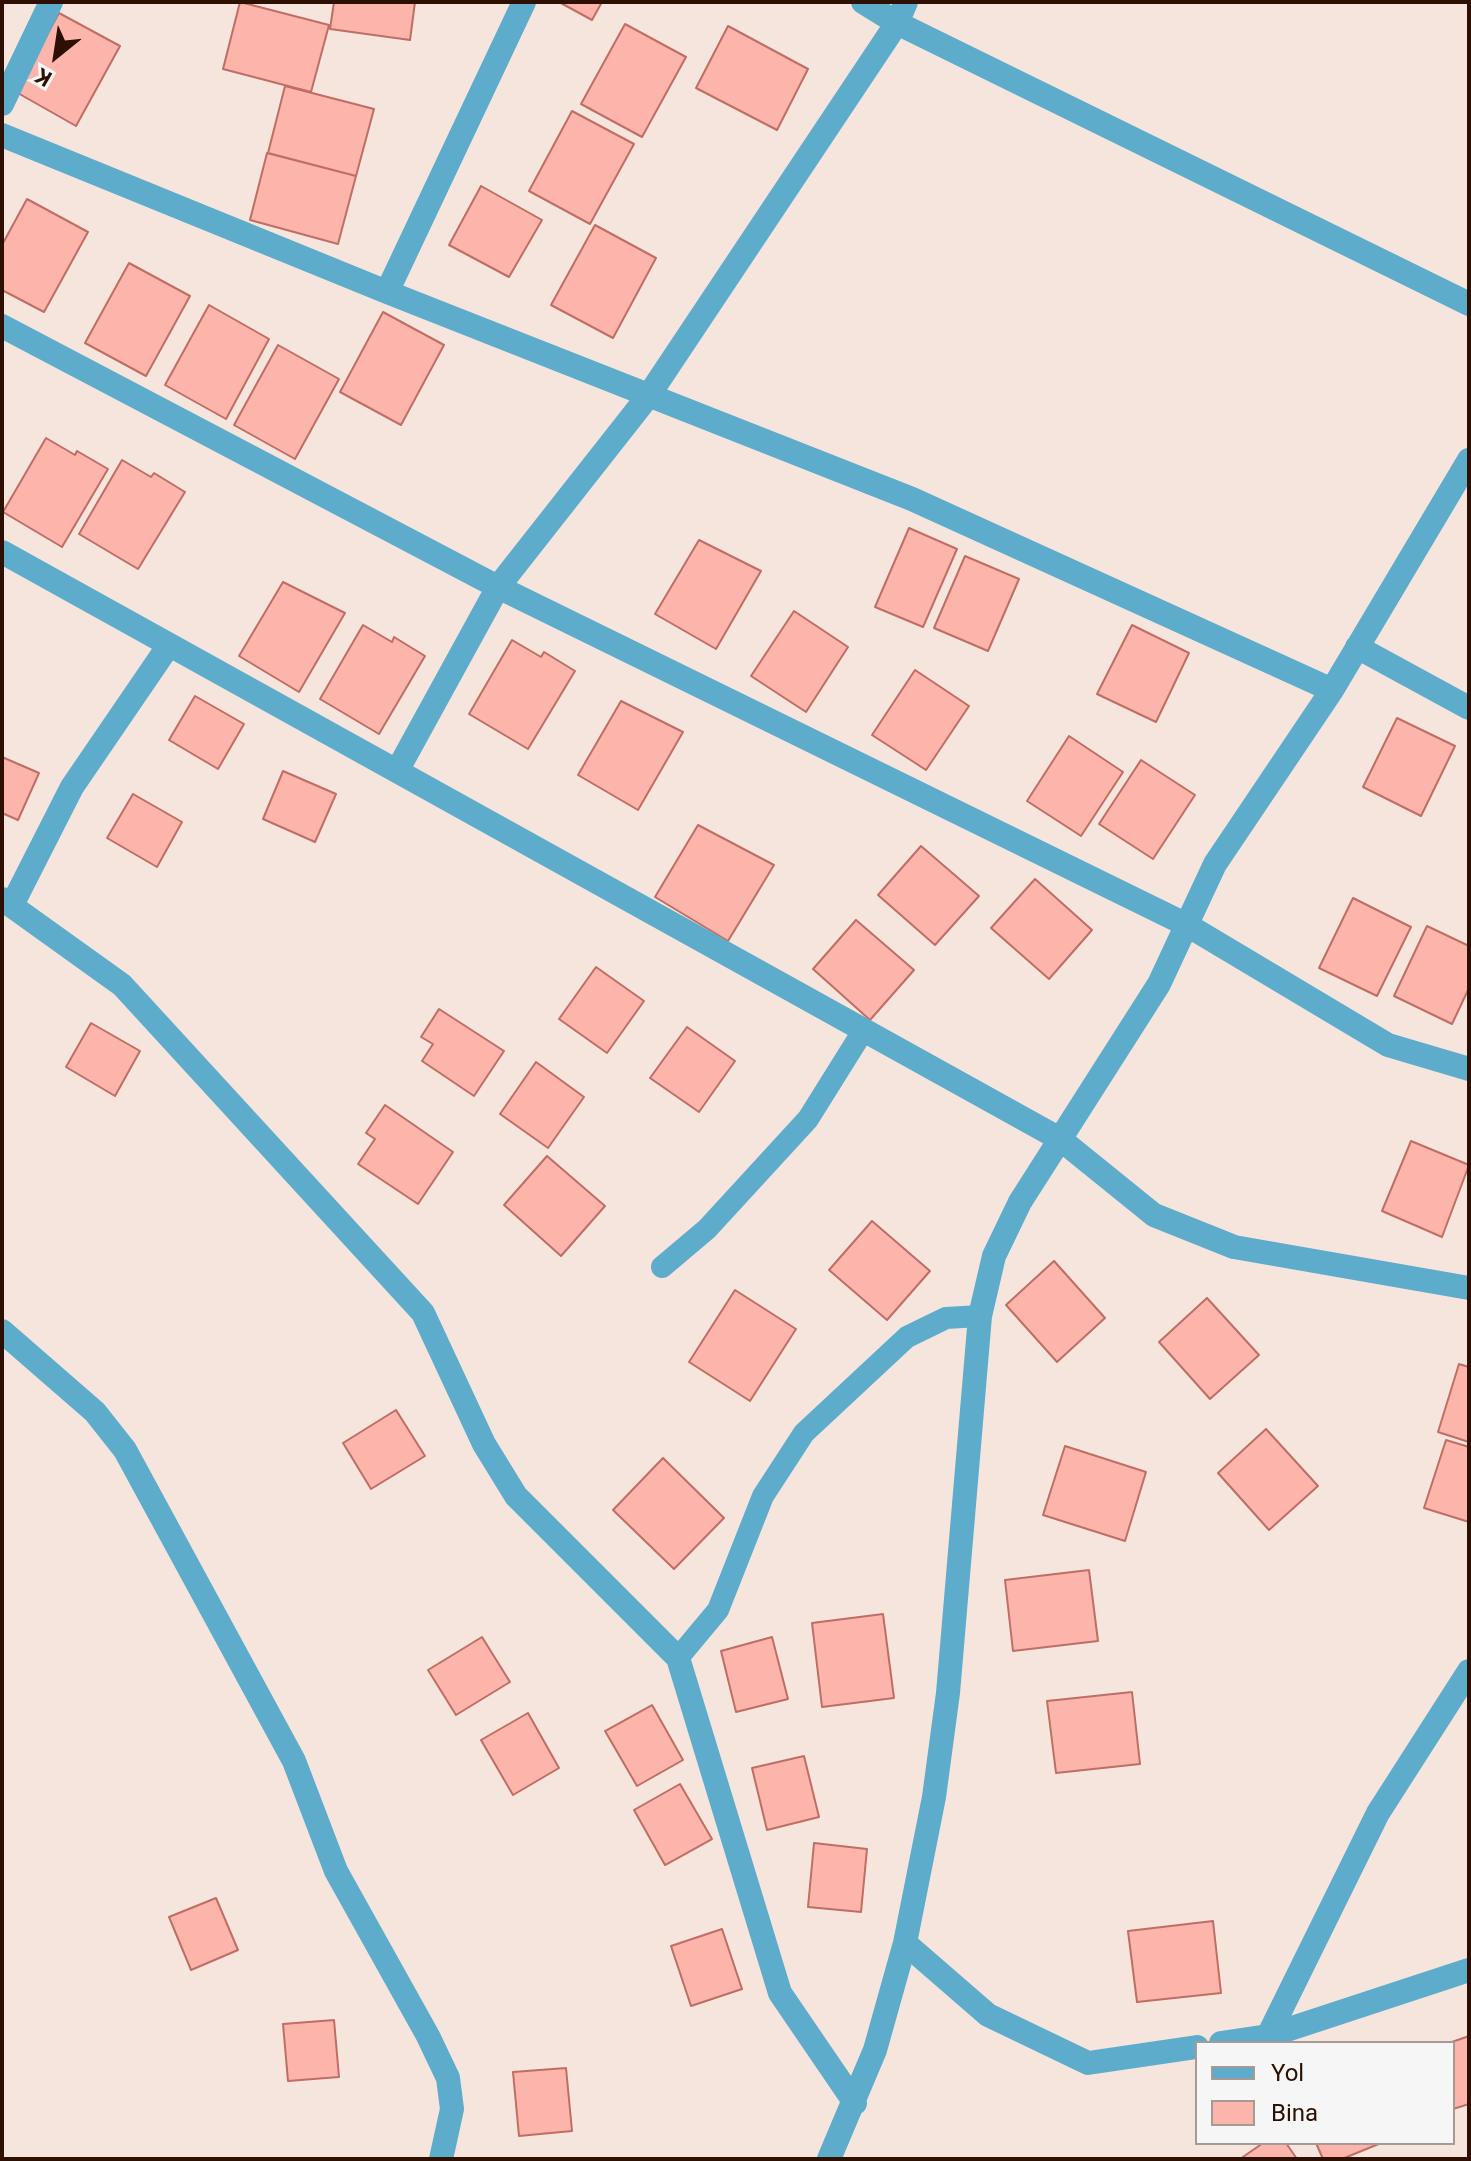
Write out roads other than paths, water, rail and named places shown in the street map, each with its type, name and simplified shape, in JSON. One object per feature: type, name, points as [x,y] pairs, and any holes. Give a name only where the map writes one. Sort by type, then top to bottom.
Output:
[{"type":"street","points":[[2,104],[51,2]]},
{"type":"street","points":[[387,292],[524,2]]},
{"type":"street","points":[[863,2],[902,13],[1469,304]]},
{"type":"street","points":[[397,771],[498,587],[649,395],[902,13]]},
{"type":"street","points":[[2,135],[387,292],[912,499],[1332,690]]},
{"type":"street","points":[[2,326],[498,587],[1187,925],[1388,1045],[1469,1069]]},
{"type":"street","points":[[829,2159],[875,2050],[905,1943],[934,1797],[948,1693],[980,1316],[994,1256],[1006,1228],[1159,984],[1215,864],[1332,690],[1469,460]]},
{"type":"street","points":[[2,552],[1060,1139],[1154,1215],[1234,1247],[1469,1288]]},
{"type":"street","points":[[169,645],[72,787],[7,902],[122,985],[423,1313],[484,1444],[516,1496],[678,1658],[780,1993],[855,2103]]},
{"type":"street","points":[[1357,647],[1469,708]]},
{"type":"street","points":[[2,1331],[87,1404],[125,1450],[294,1761],[336,1871],[448,2078],[452,2109],[441,2159]]},
{"type":"street","points":[[1268,2036],[1378,1813],[1469,1671]]},
{"type":"street","points":[[905,1943],[988,2015],[1088,2063],[1195,2047]]},
{"type":"street","points":[[1234,2041],[1268,2036],[1469,1970]]},
{"type":"lane","points":[[662,1267],[707,1229],[808,1119],[863,1031]]},
{"type":"lane","points":[[678,1658],[718,1610],[763,1496],[804,1433],[907,1337],[946,1318],[980,1316]]}]
